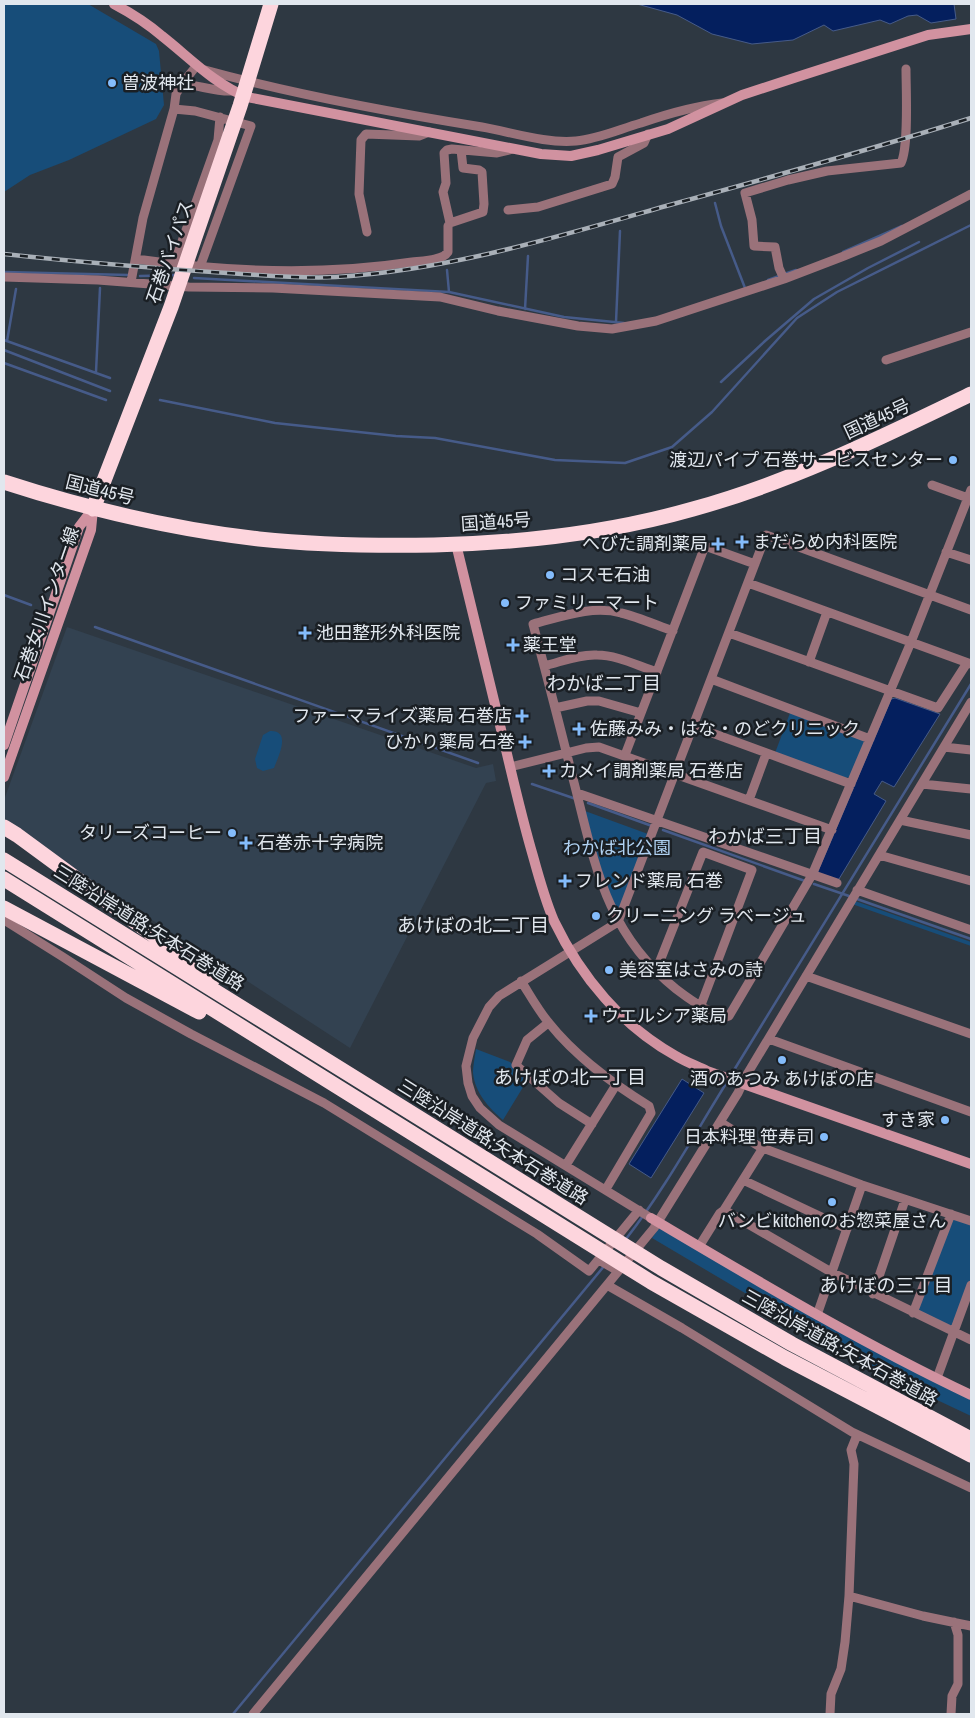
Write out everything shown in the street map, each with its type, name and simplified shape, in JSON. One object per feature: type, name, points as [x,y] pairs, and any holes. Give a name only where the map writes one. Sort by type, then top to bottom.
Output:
[{"type":"highway","name":"石巻バイパス","points":[[93,509],[171,307],[240,106],[272,4]]},
{"type":"highway","name":"国道45号","points":[[4,482],[93,509],[259,539],[342,545],[456,544],[514,541],[575,534],[691,510],[796,476],[886,436],[971,394]]},
{"type":"highway","points":[[4,827],[296,1041]]},
{"type":"highway","name":"三陸沿岸道路;矢本石巻道路","points":[[4,860],[660,1268],[792,1344],[971,1439]]},
{"type":"highway","name":"三陸沿岸道路;矢本石巻道路","points":[[4,879],[651,1282],[785,1358],[971,1455]]},
{"type":"highway","points":[[4,908],[188,1006],[379,1113]]},
{"type":"street","points":[[114,4],[139,18],[232,91],[246,97],[513,149],[541,154],[571,156],[668,129],[727,102],[797,77],[928,36],[971,29]]},
{"type":"street","points":[[131,282],[143,218],[174,109],[176,94],[182,84],[200,67]]},
{"type":"street","points":[[200,67],[262,86],[548,140],[576,141],[709,104],[727,102]]},
{"type":"street","points":[[782,276],[775,247],[754,246],[752,220],[745,194],[788,180],[827,171],[901,163],[904,156],[905,143],[906,69]]},
{"type":"street","points":[[182,84],[194,84],[220,92],[232,91]]},
{"type":"street","points":[[174,109],[195,111],[251,126],[200,267]]},
{"type":"street","points":[[174,264],[218,140],[220,117]]},
{"type":"street","points":[[367,232],[359,194],[361,140],[366,134],[419,136],[429,132]]},
{"type":"street","points":[[508,210],[543,206],[612,184],[618,157],[644,143],[648,134]]},
{"type":"street","points":[[136,259],[200,267],[271,271],[330,271],[398,265],[446,255],[448,226],[450,223],[443,192],[446,183],[444,153],[447,150],[497,153],[513,149]]},
{"type":"street","points":[[450,223],[483,212],[482,172],[463,168],[461,150]]},
{"type":"street","points":[[4,277],[131,282],[189,287],[273,288],[440,297],[498,311],[578,326],[612,329],[656,321],[880,241],[971,194]]},
{"type":"street","points":[[886,360],[971,332]]},
{"type":"street","points":[[673,630],[620,612],[605,610],[576,613],[533,624],[602,887],[618,922],[631,942],[656,971],[685,996],[723,1017],[729,1016],[812,875],[912,642],[946,552],[969,501],[932,485]]},
{"type":"street","name":"石巻女川インター線","points":[[4,745],[79,528],[93,509]]},
{"type":"street","name":"石巻女川インター線","points":[[4,777],[91,530],[93,509]]},
{"type":"street","points":[[971,610],[766,535],[618,922],[498,996],[489,1007],[469,1049],[466,1066],[472,1096],[490,1118],[648,1216],[817,1315],[886,1353],[971,1395]]},
{"type":"street","points":[[456,544],[510,767],[541,885],[554,920],[570,952],[593,984],[631,1024],[649,1039],[677,1056],[721,1076],[971,1164]]},
{"type":"street","points":[[626,755],[705,546],[756,564]]},
{"type":"street","points":[[946,552],[971,560]]},
{"type":"street","points":[[729,633],[938,708],[969,663],[748,583]]},
{"type":"street","points":[[809,662],[827,612]]},
{"type":"street","points":[[544,666],[582,656],[598,654],[620,659],[657,672]]},
{"type":"street","points":[[711,679],[870,739]]},
{"type":"street","points":[[555,708],[587,701],[599,701],[641,713]]},
{"type":"street","points":[[4,920],[126,998],[324,1102],[537,1234],[589,1271],[648,1216],[720,1122],[738,1093],[738,1082],[769,1038],[857,890],[970,707]]},
{"type":"street","points":[[693,726],[851,784]]},
{"type":"street","points":[[510,767],[566,752],[599,747],[626,755],[832,830]]},
{"type":"street","points":[[944,747],[971,750]]},
{"type":"street","points":[[749,800],[766,754]]},
{"type":"street","points":[[922,784],[971,789]]},
{"type":"street","points":[[577,793],[837,883]]},
{"type":"street","points":[[900,820],[971,835]]},
{"type":"street","points":[[656,971],[703,852],[752,870],[701,1005]]},
{"type":"street","points":[[879,855],[971,881]]},
{"type":"street","points":[[857,890],[971,930]]},
{"type":"street","points":[[806,976],[971,1034]]},
{"type":"street","points":[[521,981],[548,1023],[581,1056],[616,1085],[649,1106],[651,1113],[606,1189]]},
{"type":"street","points":[[548,1023],[527,1040],[516,1065],[559,1103],[592,1124]]},
{"type":"street","points":[[769,1038],[971,1112]]},
{"type":"street","points":[[566,1166],[616,1085]]},
{"type":"street","points":[[720,1122],[763,1148],[862,1185],[971,1221]]},
{"type":"street","points":[[700,1245],[763,1148]]},
{"type":"street","points":[[743,1180],[847,1229]]},
{"type":"street","points":[[817,1315],[862,1185]]},
{"type":"street","points":[[873,1294],[905,1200]]},
{"type":"street","points":[[724,1210],[831,1272],[971,1340]]},
{"type":"street","points":[[913,1313],[951,1214]]},
{"type":"street","points":[[253,1714],[654,1228],[648,1216]]},
{"type":"street","points":[[599,1260],[618,1271]]},
{"type":"street","points":[[607,1285],[682,1328],[857,1435],[971,1488]]},
{"type":"street","points":[[938,1378],[971,1285]]},
{"type":"street","points":[[830,1714],[831,1694],[841,1669],[845,1642],[849,1596],[854,1464],[851,1450],[857,1435]]},
{"type":"street","points":[[849,1596],[923,1616],[971,1626]]},
{"type":"street","points":[[951,1714],[952,1696],[958,1684],[958,1635],[954,1622]]},
{"type":"shaded area","points":[[637,4],[954,4],[956,19],[931,23],[917,15],[908,16],[890,24],[880,20],[833,31],[824,25],[793,40],[752,44],[712,34],[677,15]]},
{"type":"shaded area","name":"石巻赤十字病院","points":[[67,627],[476,768],[493,764],[496,781],[486,783],[350,1048],[67,866],[5,820],[4,800]]},
{"type":"shaded area","points":[[895,698],[940,714],[894,787],[882,781],[874,794],[886,801],[839,879],[819,875],[818,871],[891,699]]},
{"type":"shaded area","points":[[682,1079],[704,1093],[651,1178],[629,1164]]},
{"type":"green space","points":[[4,4],[88,4],[156,44],[159,51],[164,105],[156,119],[69,160],[30,175],[4,192]]},
{"type":"green space","points":[[790,713],[863,739],[864,742],[850,777],[846,778],[775,753]]},
{"type":"green space","points":[[270,731],[277,732],[280,735],[282,745],[274,768],[263,771],[257,768],[255,759],[263,735]]},
{"type":"green space","name":"わかば北公園","points":[[585,811],[648,834],[619,910],[616,911],[606,889]]},
{"type":"green space","points":[[855,901],[971,942],[971,946],[852,904]]},
{"type":"green space","points":[[476,1049],[510,1062],[528,1079],[503,1120],[488,1105],[474,1080]]},
{"type":"green space","points":[[951,1214],[971,1221],[971,1285],[954,1332],[913,1313]]},
{"type":"green space","points":[[658,1229],[662,1229],[971,1399],[971,1416],[880,1373],[652,1238]]},
{"type":"waterway","points":[[715,203],[721,226],[745,288]]},
{"type":"waterway","points":[[160,400],[275,423],[396,436],[435,438],[555,460],[625,463],[672,447],[712,412],[797,318],[837,292],[971,225]]},
{"type":"waterway","points":[[843,252],[902,226]]},
{"type":"waterway","points":[[616,322],[620,231]]},
{"type":"waterway","points":[[721,382],[814,299],[919,242]]},
{"type":"waterway","points":[[525,309],[528,256]]},
{"type":"waterway","points":[[447,270],[449,292]]},
{"type":"waterway","points":[[784,274],[796,270]]},
{"type":"waterway","points":[[4,272],[129,275]]},
{"type":"waterway","points":[[140,276],[176,275]]},
{"type":"waterway","points":[[768,280],[779,276]]},
{"type":"waterway","points":[[194,278],[449,292],[564,317],[624,323]]},
{"type":"waterway","points":[[96,372],[100,288]]},
{"type":"waterway","points":[[7,341],[16,289]]},
{"type":"waterway","points":[[4,340],[110,378]]},
{"type":"waterway","points":[[4,350],[110,391]]},
{"type":"waterway","points":[[4,363],[106,400]]},
{"type":"waterway","points":[[4,595],[31,605]]},
{"type":"waterway","points":[[95,627],[478,763]]},
{"type":"waterway","points":[[731,1075],[971,684]]},
{"type":"waterway","points":[[532,784],[576,799]]},
{"type":"waterway","points":[[588,803],[652,826]]},
{"type":"waterway","points":[[663,830],[805,881]]},
{"type":"waterway","points":[[814,884],[849,896]]},
{"type":"waterway","points":[[857,899],[971,939]]},
{"type":"waterway","points":[[626,1239],[666,1182],[727,1082]]},
{"type":"waterway","points":[[233,1714],[605,1265]]},
{"type":"railway","points":[[4,254],[143,267],[282,276],[336,277],[378,273],[461,260],[543,240],[819,164],[971,118]]},
{"type":"place","name":"曽波神社","points":[[112,83]]},
{"type":"place","name":"渡辺パイプ 石巻サービスセンター","points":[[953,460]]},
{"type":"place","name":"まだらめ内科医院","points":[[742,542]]},
{"type":"place","name":"へびた調剤薬局","points":[[718,544]]},
{"type":"place","name":"コスモ石油","points":[[550,575]]},
{"type":"place","name":"ファミリーマート","points":[[505,603]]},
{"type":"place","name":"池田整形外科医院","points":[[305,633]]},
{"type":"place","name":"薬王堂","points":[[513,645]]},
{"type":"place","name":"ファーマライズ薬局 石巻店","points":[[522,716]]},
{"type":"place","name":"佐藤みみ・はな・のどクリニック","points":[[579,729]]},
{"type":"place","name":"ひかり薬局 石巻","points":[[525,742]]},
{"type":"place","name":"カメイ調剤薬局 石巻店","points":[[549,771]]},
{"type":"place","name":"タリーズコーヒー","points":[[232,833]]},
{"type":"place","name":"石巻赤十字病院","points":[[246,843]]},
{"type":"place","name":"フレンド薬局 石巻","points":[[565,881]]},
{"type":"place","name":"クリーニング ラベージュ","points":[[596,916]]},
{"type":"place","name":"美容室はさみの詩","points":[[609,970]]},
{"type":"place","name":"ウエルシア薬局","points":[[591,1016]]},
{"type":"place","name":"酒のあつみ あけぼの店","points":[[782,1060]]},
{"type":"place","name":"すき家","points":[[945,1120]]},
{"type":"place","name":"日本料理 笹寿司","points":[[824,1137]]},
{"type":"place","name":"バンビkitchenのお惣菜屋さん","points":[[832,1202]]},
{"type":"district","name":"わかば二丁目","points":[[604,683]]},
{"type":"district","name":"わかば三丁目","points":[[765,836]]},
{"type":"district","name":"あけぼの北二丁目","points":[[473,925]]},
{"type":"district","name":"あけぼの北一丁目","points":[[570,1077]]},
{"type":"district","name":"あけぼの三丁目","points":[[886,1285]]}]
